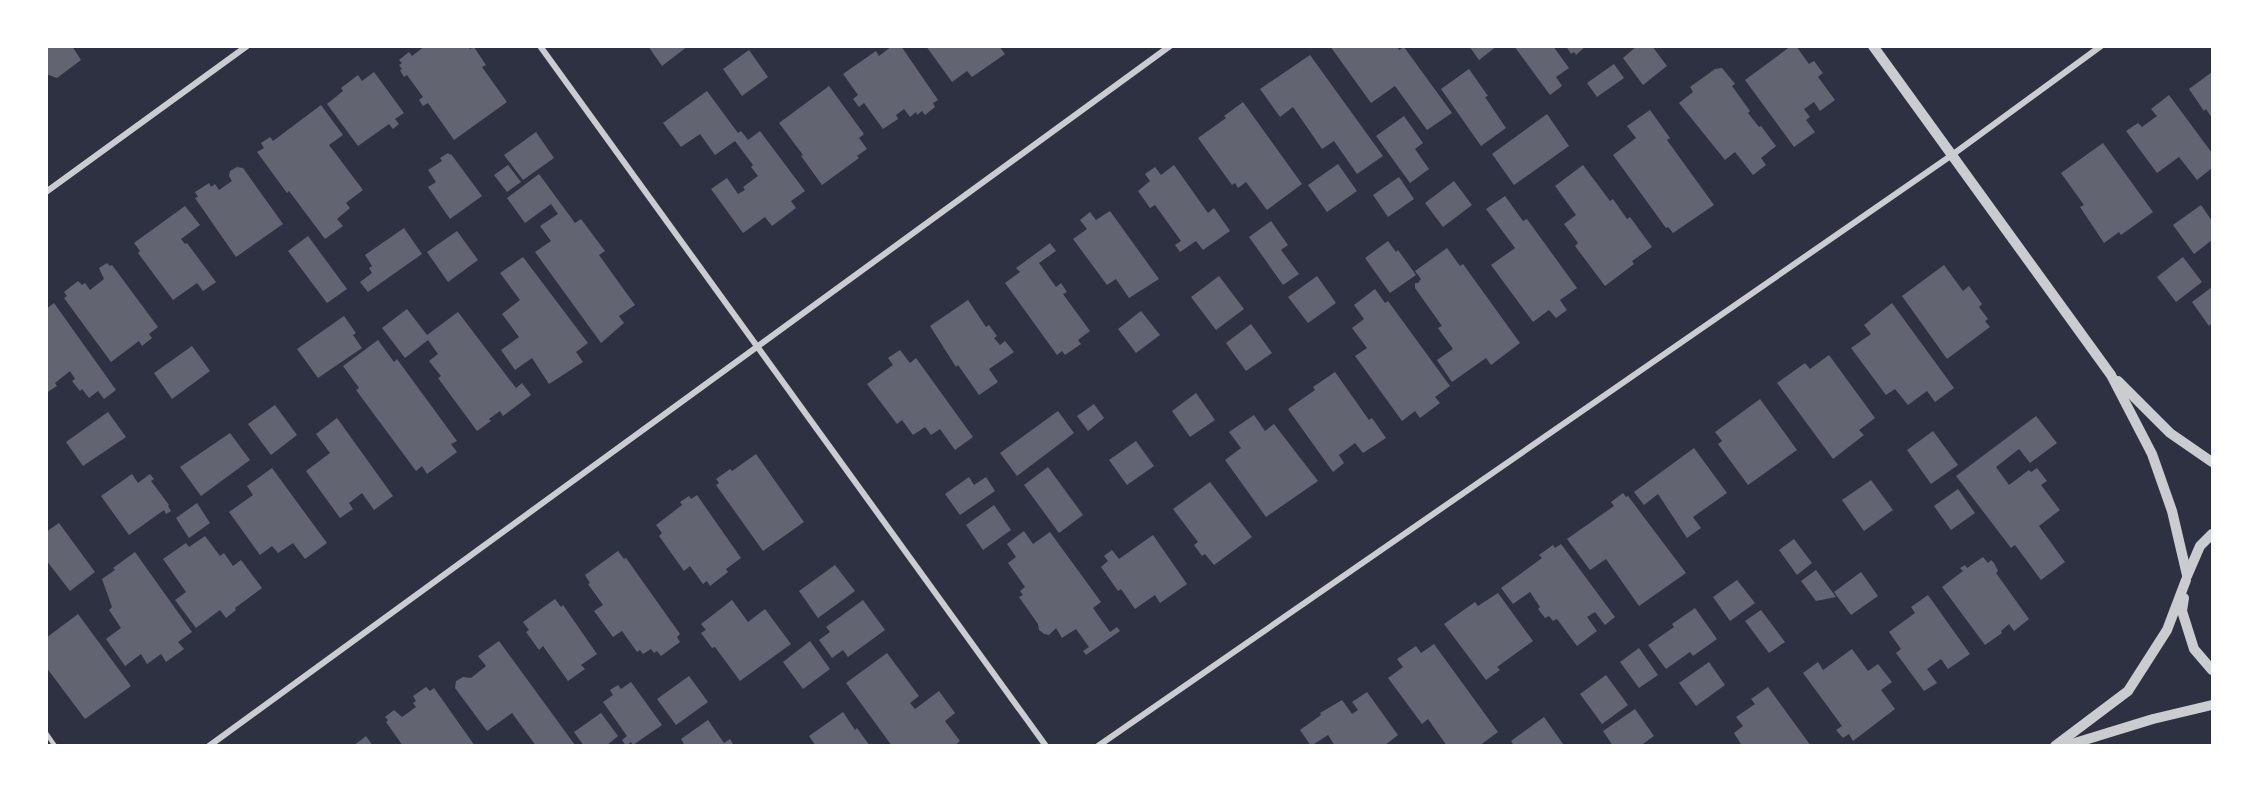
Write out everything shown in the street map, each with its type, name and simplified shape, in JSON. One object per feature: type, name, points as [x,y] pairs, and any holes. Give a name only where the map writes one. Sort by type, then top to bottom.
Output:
[{"type":"street","points":[[46,192],[247,46]]},
{"type":"street","points":[[540,46],[1046,746]]},
{"type":"street","points":[[209,746],[1170,46]]},
{"type":"street","points":[[1873,46],[2111,375],[2152,454],[2172,511],[2186,578],[2182,611],[2194,649],[2212,670]]},
{"type":"street","points":[[1098,746],[1952,155],[2101,46]]},
{"type":"street","points":[[2111,375],[2170,433],[2212,462]]},
{"type":"street","points":[[2055,746],[2128,691],[2167,630],[2200,546],[2212,534]]},
{"type":"street","points":[[2065,746],[2153,719],[2212,705]]},
{"type":"lane","points":[[46,734],[55,746]]},
{"type":"building","points":[[46,46],[72,46],[81,60],[57,78],[46,74]]},
{"type":"building","points":[[425,46],[468,46],[470,49],[474,47],[486,65],[482,67],[507,102],[454,140],[428,103],[423,106],[419,100],[423,97],[407,75],[404,77],[400,70],[402,69],[399,65],[402,63],[399,60],[409,52],[412,56]]},
{"type":"building","points":[[648,46],[688,46],[662,66]]},
{"type":"building","points":[[892,46],[901,46],[938,100],[933,103],[935,107],[925,115],[922,111],[910,117],[904,109],[896,115],[898,119],[883,129],[864,103],[859,107],[853,99],[858,95],[843,74],[876,51],[879,56]]},
{"type":"building","points":[[926,46],[999,46],[1005,54],[972,77],[967,71],[952,82]]},
{"type":"building","points":[[1330,46],[1397,46],[1399,50],[1404,47],[1452,113],[1427,130],[1395,86],[1371,103]]},
{"type":"building","points":[[1469,46],[1497,46],[1479,60]]},
{"type":"building","points":[[1514,46],[1553,46],[1569,68],[1556,77],[1562,86],[1550,95]]},
{"type":"building","points":[[1566,46],[1586,46],[1576,55],[1574,52],[1571,54]]},
{"type":"building","points":[[1637,46],[1652,46],[1667,66],[1643,85],[1623,58]]},
{"type":"building","points":[[1791,46],[1796,46],[1809,64],[1814,61],[1823,73],[1818,77],[1835,100],[1820,111],[1814,102],[1804,109],[1810,117],[1806,120],[1815,132],[1794,147],[1745,80]]},
{"type":"building","points":[[749,50],[768,77],[742,96],[723,69]]},
{"type":"building","points":[[1310,55],[1383,156],[1357,174],[1334,141],[1322,149],[1293,107],[1280,117],[1260,89]]},
{"type":"building","points":[[1614,64],[1624,78],[1597,97],[1587,83]]},
{"type":"building","points":[[1722,68],[1735,84],[1732,86],[1750,111],[1748,113],[1776,146],[1761,158],[1766,165],[1753,175],[1735,152],[1725,160],[1679,103],[1693,92],[1690,87],[1715,69]]},
{"type":"building","points":[[1469,69],[1506,128],[1481,146],[1441,89]]},
{"type":"building","points":[[374,72],[404,113],[395,119],[399,124],[393,129],[389,124],[358,146],[327,104],[343,91],[341,88],[358,75],[362,81]]},
{"type":"building","points":[[2212,72],[2212,118],[2206,109],[2204,111],[2189,89]]},
{"type":"building","points":[[829,86],[864,134],[859,138],[867,149],[857,156],[859,158],[822,185],[779,123]]},
{"type":"building","points":[[707,91],[738,133],[741,131],[748,140],[760,131],[805,191],[791,201],[796,208],[772,226],[765,217],[743,233],[711,189],[727,178],[738,194],[745,190],[743,187],[758,176],[751,167],[753,165],[735,141],[715,155],[700,134],[681,147],[663,123]]},
{"type":"building","points":[[2169,95],[2212,153],[2212,168],[2197,180],[2179,157],[2157,173],[2126,131],[2138,123],[2142,127],[2157,116],[2151,109]]},
{"type":"building","points":[[1243,102],[1302,184],[1267,210],[1246,182],[1238,188],[1235,183],[1232,185],[1198,138],[1226,118],[1224,116]]},
{"type":"building","points":[[321,105],[343,135],[329,145],[363,190],[346,203],[350,208],[337,219],[343,226],[325,239],[257,152],[264,148],[261,143],[270,137],[273,141]]},
{"type":"building","points":[[1650,110],[1670,138],[1667,140],[1714,205],[1673,233],[1668,227],[1666,228],[1613,155],[1636,138],[1627,126]]},
{"type":"building","points":[[1547,114],[1569,146],[1514,185],[1492,154]]},
{"type":"building","points":[[1404,116],[1423,143],[1415,149],[1429,169],[1410,183],[1376,136]]},
{"type":"building","points":[[536,132],[554,158],[523,180],[504,155]]},
{"type":"building","points":[[2103,143],[2153,212],[2121,235],[2119,232],[2104,243],[2080,207],[2084,205],[2061,173]]},
{"type":"building","points":[[448,153],[482,196],[450,219],[428,187],[436,182],[428,170],[442,161],[440,158]]},
{"type":"building","points":[[1338,164],[1357,191],[1327,212],[1308,185]]},
{"type":"building","points":[[508,165],[521,182],[507,192],[494,175]]},
{"type":"building","points":[[1174,165],[1208,213],[1214,208],[1230,231],[1203,250],[1196,241],[1180,252],[1175,245],[1181,241],[1155,205],[1150,208],[1138,191],[1150,181],[1145,174],[1155,167],[1161,175]]},
{"type":"building","points":[[1583,165],[1610,201],[1613,199],[1627,219],[1630,217],[1652,247],[1632,261],[1634,264],[1605,286],[1575,246],[1578,243],[1564,224],[1576,215],[1555,186]]},
{"type":"building","points":[[237,167],[243,168],[283,224],[236,257],[195,198],[198,197],[195,192],[209,183],[211,187],[215,184],[219,190],[232,181],[229,176],[230,171]]},
{"type":"building","points":[[539,174],[575,223],[581,219],[605,251],[599,255],[635,305],[619,316],[624,323],[601,343],[535,252],[551,241],[540,226],[558,214],[551,204],[525,223],[507,198]]},
{"type":"building","points":[[1399,177],[1414,199],[1388,217],[1373,195]]},
{"type":"building","points":[[1454,181],[1472,205],[1443,227],[1425,203]]},
{"type":"building","points":[[1505,196],[1523,221],[1527,219],[1577,288],[1560,300],[1567,310],[1556,318],[1549,310],[1533,322],[1491,265],[1515,248],[1486,209]]},
{"type":"building","points":[[2201,205],[2212,221],[2212,240],[2194,254],[2173,225]]},
{"type":"building","points":[[185,206],[200,225],[181,239],[185,244],[187,243],[216,282],[203,291],[197,283],[173,300],[138,253],[140,251],[134,243]]},
{"type":"building","points":[[1110,211],[1159,279],[1129,298],[1116,279],[1107,285],[1073,239],[1087,229],[1080,220],[1090,212],[1096,220]]},
{"type":"building","points":[[1271,221],[1288,245],[1281,250],[1299,274],[1283,285],[1249,237]]},
{"type":"building","points":[[404,228],[422,254],[368,292],[360,282],[372,273],[369,268],[372,266],[365,255]]},
{"type":"building","points":[[457,231],[478,260],[448,282],[427,252]]},
{"type":"building","points":[[308,236],[347,289],[327,303],[288,251]]},
{"type":"building","points":[[1388,241],[1396,252],[1398,250],[1416,275],[1390,293],[1365,258]]},
{"type":"building","points":[[1050,243],[1056,251],[1039,263],[1056,287],[1061,283],[1067,292],[1063,294],[1090,331],[1078,340],[1081,344],[1065,355],[1062,351],[1057,355],[1005,283],[1020,272],[1016,268]]},
{"type":"building","points":[[1447,248],[1460,266],[1463,264],[1520,343],[1491,365],[1486,358],[1452,382],[1437,360],[1453,349],[1438,328],[1442,326],[1415,288],[1415,283],[1421,279],[1415,271]]},
{"type":"building","points":[[523,257],[588,343],[576,352],[583,362],[549,384],[532,358],[515,370],[501,350],[519,337],[502,314],[520,300],[500,273]]},
{"type":"building","points":[[2183,257],[2202,282],[2176,302],[2157,277]]},
{"type":"building","points":[[107,263],[112,265],[158,327],[149,334],[152,338],[142,346],[139,341],[111,362],[64,298],[67,296],[64,292],[78,281],[82,285],[85,283],[90,290],[104,279],[99,268]]},
{"type":"building","points":[[1944,265],[1963,291],[1969,286],[1982,304],[1979,307],[1988,319],[1985,321],[1990,327],[1947,359],[1902,296]]},
{"type":"building","points":[[1219,276],[1244,309],[1216,330],[1191,297]]},
{"type":"building","points":[[1317,276],[1336,303],[1308,323],[1288,297]]},
{"type":"building","points":[[2212,287],[2212,323],[2209,326],[2192,302]]},
{"type":"building","points":[[1375,289],[1385,303],[1388,301],[1450,386],[1435,397],[1440,403],[1420,418],[1415,411],[1402,421],[1355,356],[1367,348],[1352,328],[1364,319],[1354,305]]},
{"type":"building","points":[[968,300],[986,327],[989,325],[997,336],[994,338],[1000,345],[1005,341],[1014,352],[989,369],[998,382],[979,395],[958,365],[956,367],[930,326]]},
{"type":"building","points":[[54,303],[116,390],[104,399],[98,391],[89,398],[82,389],[80,391],[72,381],[75,379],[70,371],[55,383],[57,386],[46,393],[46,309]]},
{"type":"building","points":[[1892,303],[1954,388],[1935,402],[1927,391],[1908,405],[1895,389],[1886,395],[1851,348],[1871,334],[1864,325]]},
{"type":"building","points":[[407,309],[427,335],[458,312],[516,388],[522,383],[531,395],[503,416],[500,411],[477,431],[438,378],[441,376],[429,361],[438,354],[428,340],[405,358],[382,328]]},
{"type":"building","points":[[1141,311],[1160,335],[1136,353],[1118,329]]},
{"type":"building","points":[[344,316],[356,333],[353,335],[362,348],[318,378],[297,349]]},
{"type":"building","points":[[1251,324],[1272,353],[1246,371],[1226,343]]},
{"type":"building","points":[[378,340],[394,362],[397,359],[457,441],[451,444],[457,452],[427,474],[422,466],[416,471],[356,390],[359,388],[343,366]]},
{"type":"building","points":[[192,346],[210,371],[172,399],[154,373]]},
{"type":"building","points":[[900,350],[910,363],[916,358],[973,437],[955,450],[940,429],[931,435],[925,427],[913,435],[902,420],[897,424],[867,384],[893,365],[888,358]]},
{"type":"building","points":[[1829,355],[1875,418],[1859,430],[1864,435],[1833,459],[1777,383],[1805,363],[1810,369]]},
{"type":"building","points":[[1335,372],[1369,420],[1372,418],[1386,438],[1363,453],[1355,443],[1339,455],[1344,463],[1333,472],[1288,409],[1315,390],[1313,387]]},
{"type":"building","points":[[1196,393],[1215,420],[1190,437],[1172,411]]},
{"type":"building","points":[[1760,399],[1797,450],[1748,485],[1718,444],[1722,441],[1715,432]]},
{"type":"building","points":[[1094,404],[1104,418],[1088,431],[1077,416]]},
{"type":"building","points":[[275,405],[297,435],[271,455],[248,424]]},
{"type":"building","points":[[1058,411],[1074,433],[1017,476],[1000,453]]},
{"type":"building","points":[[108,412],[126,437],[83,466],[66,442]]},
{"type":"building","points":[[1254,415],[1265,431],[1274,424],[1318,481],[1266,517],[1225,460],[1241,448],[1229,432]]},
{"type":"building","points":[[2036,416],[2057,443],[2030,463],[2019,449],[1996,467],[2009,485],[2029,470],[2031,472],[2037,468],[2047,481],[2041,485],[2060,510],[2039,526],[2065,562],[2041,580],[2015,545],[2011,548],[1956,476]]},
{"type":"building","points":[[337,418],[393,496],[374,510],[362,493],[349,503],[353,509],[340,518],[306,471],[330,453],[316,434]]},
{"type":"building","points":[[1933,431],[1958,465],[1931,484],[1907,450]]},
{"type":"building","points":[[230,433],[250,460],[201,496],[180,467]]},
{"type":"building","points":[[1136,441],[1154,466],[1127,485],[1109,460]]},
{"type":"building","points":[[1694,448],[1727,493],[1693,517],[1701,528],[1687,538],[1658,494],[1644,505],[1634,492]]},
{"type":"building","points":[[756,454],[804,522],[763,551],[716,485],[719,483],[716,479]]},
{"type":"building","points":[[1048,467],[1083,515],[1059,533],[1024,485]]},
{"type":"building","points":[[272,468],[327,543],[305,559],[293,543],[278,553],[272,546],[260,555],[229,512],[253,495],[247,486]]},
{"type":"building","points":[[132,474],[138,483],[150,474],[154,479],[151,481],[171,511],[166,514],[164,510],[129,535],[101,496]]},
{"type":"building","points":[[969,477],[974,485],[986,477],[995,491],[960,515],[945,494]]},
{"type":"building","points":[[1871,480],[1893,510],[1864,531],[1842,500]]},
{"type":"building","points":[[1210,482],[1252,537],[1214,565],[1205,554],[1202,556],[1194,545],[1198,542],[1173,509]]},
{"type":"building","points":[[1958,489],[1975,513],[1951,530],[1934,506]]},
{"type":"building","points":[[1623,493],[1626,497],[1628,496],[1686,573],[1639,606],[1606,559],[1590,570],[1567,539],[1614,506],[1611,502]]},
{"type":"building","points":[[697,495],[741,558],[726,569],[728,572],[710,586],[707,581],[703,584],[690,566],[684,571],[659,536],[662,533],[656,525],[682,505],[680,502],[689,496],[691,499]]},
{"type":"building","points":[[197,503],[210,523],[189,538],[176,518]]},
{"type":"building","points":[[994,505],[1011,530],[983,550],[966,525]]},
{"type":"building","points":[[59,523],[95,572],[70,591],[46,560],[46,532]]},
{"type":"building","points":[[1024,531],[1033,544],[1050,532],[1101,602],[1093,608],[1110,632],[1117,627],[1120,631],[1086,655],[1083,651],[1089,647],[1076,629],[1062,638],[1056,628],[1049,635],[1044,634],[1039,630],[1038,624],[1019,597],[1023,595],[1020,591],[1025,587],[1008,563],[1016,557],[1007,544]]},
{"type":"building","points":[[1153,535],[1187,584],[1160,603],[1155,595],[1135,609],[1121,589],[1118,591],[1101,567],[1108,561],[1104,556],[1112,550],[1119,559]]},
{"type":"building","points":[[205,536],[220,556],[224,553],[233,566],[241,560],[262,588],[235,608],[236,610],[226,618],[220,610],[196,628],[175,600],[186,592],[163,559],[186,543],[189,547]]},
{"type":"building","points":[[1794,539],[1812,563],[1797,575],[1779,550]]},
{"type":"building","points":[[1561,544],[1615,617],[1605,625],[1595,612],[1587,617],[1597,631],[1577,646],[1557,619],[1553,621],[1549,616],[1545,618],[1530,592],[1513,604],[1501,588],[1542,558],[1539,555],[1553,545],[1555,548]]},
{"type":"building","points":[[618,551],[624,559],[626,558],[680,634],[677,637],[680,642],[661,656],[657,651],[654,653],[651,649],[643,654],[640,650],[637,652],[622,631],[613,637],[594,611],[603,605],[588,584],[590,583],[585,575]]},
{"type":"building","points":[[135,552],[192,632],[178,642],[184,649],[166,662],[161,654],[147,664],[141,654],[125,666],[106,639],[121,628],[109,610],[112,607],[102,579]]},
{"type":"building","points":[[1983,557],[1988,563],[1991,560],[1994,563],[1998,571],[1996,573],[2029,619],[2014,631],[2009,624],[2001,631],[2002,633],[1985,645],[1942,587],[1963,571],[1960,568],[1965,565],[1967,568]]},
{"type":"building","points":[[835,565],[855,591],[818,618],[799,591]]},
{"type":"building","points":[[1816,570],[1836,597],[1816,601],[1801,581]]},
{"type":"building","points":[[1861,572],[1878,596],[1851,615],[1834,592]]},
{"type":"building","points":[[1737,580],[1755,603],[1730,621],[1713,597]]},
{"type":"building","points":[[1498,593],[1533,641],[1497,667],[1500,670],[1486,680],[1444,624],[1475,602],[1478,606]]},
{"type":"building","points":[[1928,595],[1970,654],[1948,669],[1941,659],[1927,669],[1937,683],[1924,691],[1896,653],[1901,649],[1889,632],[1915,613],[1911,607]]},
{"type":"building","points":[[555,599],[561,607],[563,605],[597,654],[581,665],[585,669],[568,681],[543,646],[539,650],[526,632],[529,630],[523,622]]},
{"type":"building","points":[[732,600],[748,622],[765,609],[791,644],[740,681],[715,647],[712,648],[701,633],[706,630],[701,624]]},
{"type":"building","points":[[863,600],[885,630],[848,657],[843,650],[832,658],[819,640],[830,632],[826,627]]},
{"type":"building","points":[[1695,608],[1717,639],[1693,656],[1690,652],[1666,669],[1648,645],[1674,627],[1672,624]]},
{"type":"building","points":[[1761,610],[1785,642],[1769,653],[1745,621]]},
{"type":"building","points":[[78,614],[131,686],[85,719],[46,667],[46,638]]},
{"type":"building","points":[[499,641],[574,746],[536,746],[512,713],[487,731],[455,688],[456,681],[463,677],[471,678],[486,666],[478,656]]},
{"type":"building","points":[[810,641],[830,669],[803,689],[783,662]]},
{"type":"building","points":[[1434,644],[1498,732],[1479,746],[1447,746],[1428,719],[1422,724],[1388,678],[1403,667],[1397,659],[1416,646],[1421,653]]},
{"type":"building","points":[[1639,648],[1658,675],[1639,688],[1620,662]]},
{"type":"building","points":[[1852,649],[1868,671],[1878,664],[1892,682],[1881,690],[1895,709],[1853,741],[1849,734],[1843,738],[1836,730],[1842,726],[1803,673],[1818,662],[1823,670]]},
{"type":"building","points":[[887,653],[919,696],[910,703],[915,709],[939,691],[955,713],[945,721],[960,741],[954,746],[892,746],[846,683]]},
{"type":"building","points":[[1709,662],[1725,685],[1696,706],[1679,683]]},
{"type":"building","points":[[1606,675],[1628,705],[1602,724],[1580,694]]},
{"type":"building","points":[[689,676],[708,702],[676,725],[657,699]]},
{"type":"building","points":[[631,682],[662,725],[633,745],[631,742],[626,746],[622,740],[627,736],[603,702],[613,695],[610,690],[618,685],[621,689]]},
{"type":"building","points":[[426,687],[430,691],[434,688],[475,746],[403,746],[385,717],[394,710],[402,717],[416,707],[413,703],[416,701],[413,696]]},
{"type":"building","points":[[1768,687],[1811,746],[1742,746],[1734,733],[1743,726],[1736,717],[1755,704],[1751,699]]},
{"type":"building","points":[[1367,692],[1398,735],[1384,746],[1335,746],[1328,735],[1311,746],[1300,730],[1321,715],[1320,713],[1342,700],[1352,714],[1358,710],[1352,702]]},
{"type":"building","points":[[1635,709],[1654,736],[1640,746],[1613,746],[1603,731]]},
{"type":"building","points":[[843,712],[870,746],[816,746],[809,736]]},
{"type":"building","points":[[601,713],[618,736],[606,746],[584,746],[574,732]]},
{"type":"building","points":[[1544,717],[1563,744],[1509,746],[1513,744],[1511,741]]},
{"type":"building","points":[[708,720],[724,743],[730,739],[734,746],[685,746],[681,739]]},
{"type":"building","points":[[366,736],[373,746],[353,746]]}]
